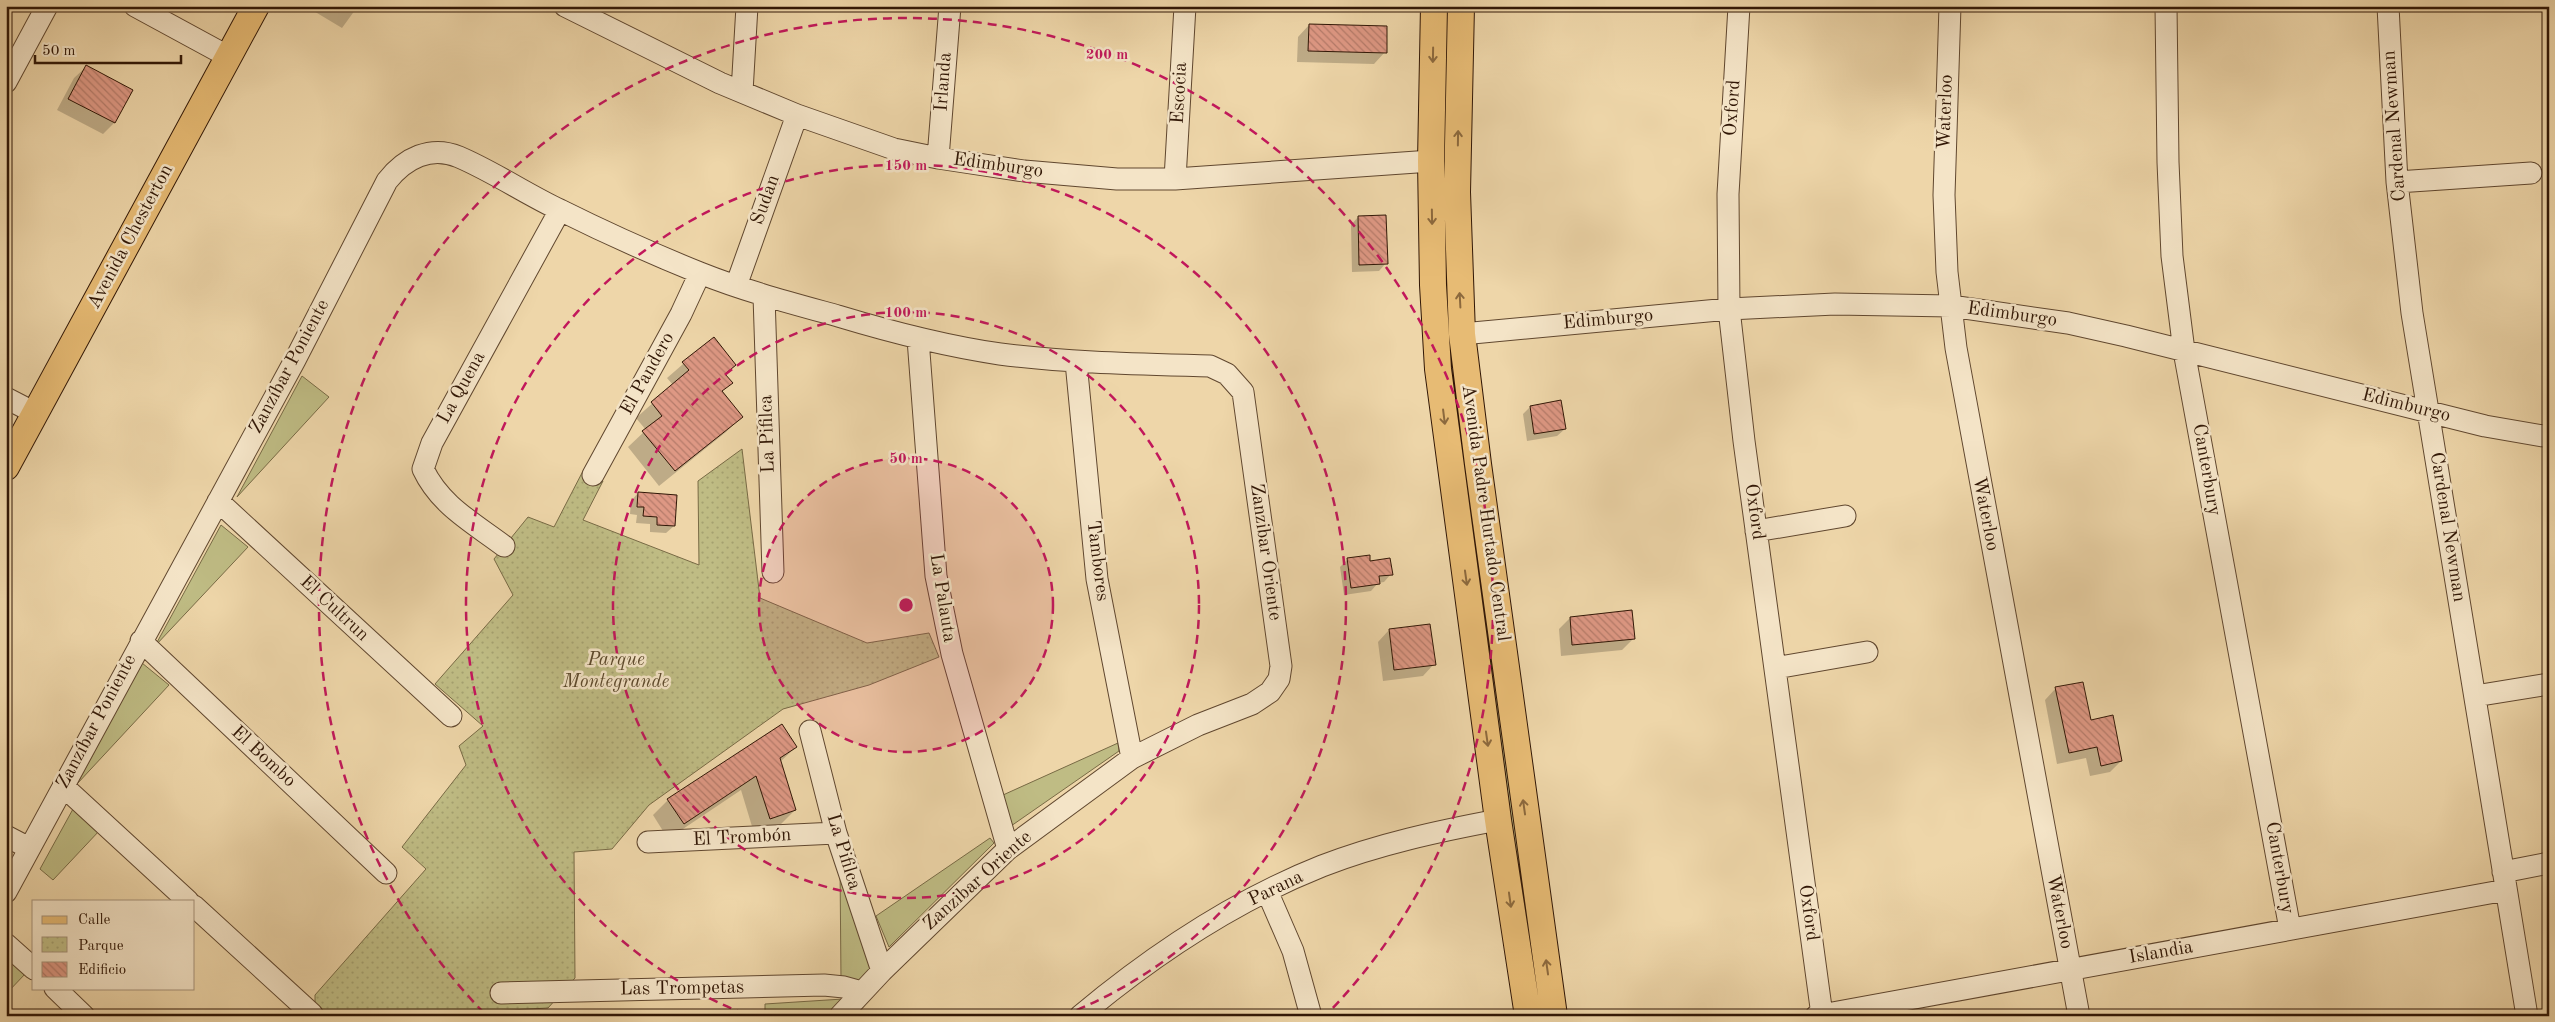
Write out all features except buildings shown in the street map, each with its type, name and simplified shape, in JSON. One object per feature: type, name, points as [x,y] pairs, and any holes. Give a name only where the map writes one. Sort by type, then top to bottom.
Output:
[{"type":"main road","name":"Avenida Chesterton","points":[[6,467],[256,6]]},
{"type":"main road","name":"Avenida Padre Hurtado Central","points":[[1434,6],[1431,161],[1433,285],[1438,369],[1498,820],[1528,1016]]},
{"type":"main road","name":"Avenida Padre Hurtado Central","points":[[1461,6],[1456,192],[1462,334],[1478,464],[1554,1016]]},
{"type":"street","points":[[6,82],[47,6]]},
{"type":"street","points":[[135,6],[229,57]]},
{"type":"street","name":"Edimburgo","points":[[565,6],[742,92],[797,115],[894,149],[938,158],[1024,171],[1117,178],[1175,179],[1431,161]]},
{"type":"street","points":[[742,92],[747,6]]},
{"type":"street","name":"Irlanda","points":[[938,158],[950,6]]},
{"type":"street","name":"Escocia","points":[[1175,179],[1185,6]]},
{"type":"street","name":"Oxford","points":[[1740,6],[1728,194],[1729,309],[1819,1015]]},
{"type":"street","name":"Waterloo","points":[[1950,6],[1944,195],[1951,306],[1964,400],[2079,1016]]},
{"type":"street","name":"Canterbury","points":[[2166,6],[2168,162],[2172,247],[2184,351],[2290,929]]},
{"type":"street","name":"Cardenal Newman","points":[[2388,6],[2397,182],[2412,313],[2527,1016]]},
{"type":"street","name":"Sudan","points":[[736,286],[797,115]]},
{"type":"street","name":"Zanzíbar Poniente","points":[[6,892],[140,641],[295,360],[387,181],[404,163],[423,154],[438,152],[453,155],[560,210],[700,273],[736,286]]},
{"type":"street","points":[[2397,182],[2531,173]]},
{"type":"street","name":"La Quena","points":[[504,546],[444,501],[431,486],[423,469],[432,443],[560,210]]},
{"type":"street","name":"El Pandero","points":[[593,474],[681,314],[700,273]]},
{"type":"street","name":"Zanzibar Oriente","points":[[736,286],[764,296],[918,339],[998,354],[1076,362],[1210,366],[1227,374],[1243,392],[1261,518],[1281,666],[1279,679],[1270,692],[1252,704],[1198,725],[1132,758],[1008,849],[882,971],[840,1016]]},
{"type":"street","name":"La Pifilca","points":[[764,296],[773,572]]},
{"type":"street","name":"Edimburgo","points":[[1462,334],[1729,309],[1835,304],[1951,306],[2068,323],[2428,412],[2517,433],[2549,437]]},
{"type":"street","name":"La Palauta","points":[[918,339],[940,593],[952,654],[1008,849]]},
{"type":"street","name":"Tambores","points":[[1076,362],[1097,579],[1132,758]]},
{"type":"street","points":[[6,398],[35,413]]},
{"type":"street","name":"El Cultrun","points":[[218,501],[451,716]]},
{"type":"street","points":[[1756,531],[1845,516]]},
{"type":"street","name":"El Bombo","points":[[140,641],[386,873]]},
{"type":"street","points":[[1775,668],[1867,652]]},
{"type":"street","points":[[2475,696],[2549,684]]},
{"type":"street","name":"La Pifilca","points":[[810,731],[836,833],[882,971]]},
{"type":"street","points":[[63,786],[187,900]]},
{"type":"street","name":"Parana","points":[[1080,1016],[1144,965],[1184,938],[1267,892],[1322,867],[1370,850],[1421,836],[1498,820]]},
{"type":"street","name":"El Trombón","points":[[648,842],[836,833]]},
{"type":"street","points":[[6,836],[29,848]]},
{"type":"street","name":"Islandia","points":[[1819,1015],[2290,929],[2505,881],[2549,863]]},
{"type":"street","points":[[1267,892],[1294,951],[1311,1016]]},
{"type":"street","points":[[195,907],[312,1014]]},
{"type":"street","points":[[6,944],[32,967]]},
{"type":"street","name":"Las Trompetas","points":[[501,993],[824,985],[844,987],[862,992]]},
{"type":"street","points":[[57,990],[84,1016]]},
{"type":"green space","points":[[1451,375],[1456,375],[1543,1016],[1538,1016]]},
{"type":"green space","points":[[302,376],[329,397],[237,497]]},
{"type":"green space","name":"Parque Montegrande","points":[[742,449],[760,598],[867,643],[929,633],[939,657],[869,685],[783,709],[649,805],[612,849],[574,852],[575,978],[548,1008],[453,1013],[452,1016],[315,1016],[315,995],[426,869],[402,847],[466,765],[459,746],[483,726],[435,684],[513,595],[494,559],[528,517],[554,527],[584,469],[603,481],[583,520],[699,565],[698,481]]},
{"type":"green space","points":[[221,525],[248,547],[155,646]]},
{"type":"green space","points":[[142,663],[169,685],[77,784]]},
{"type":"green space","points":[[1118,743],[1119,751],[1011,826],[1003,795]]},
{"type":"green space","points":[[73,809],[100,830],[53,880],[40,869]]},
{"type":"green space","points":[[990,838],[994,843],[889,947],[876,916]]},
{"type":"green space","points":[[840,864],[873,973],[861,981],[841,981]]},
{"type":"green space","points":[[6,957],[26,973],[6,994]]},
{"type":"green space","points":[[843,999],[828,1016],[765,1016],[765,1004]]}]
